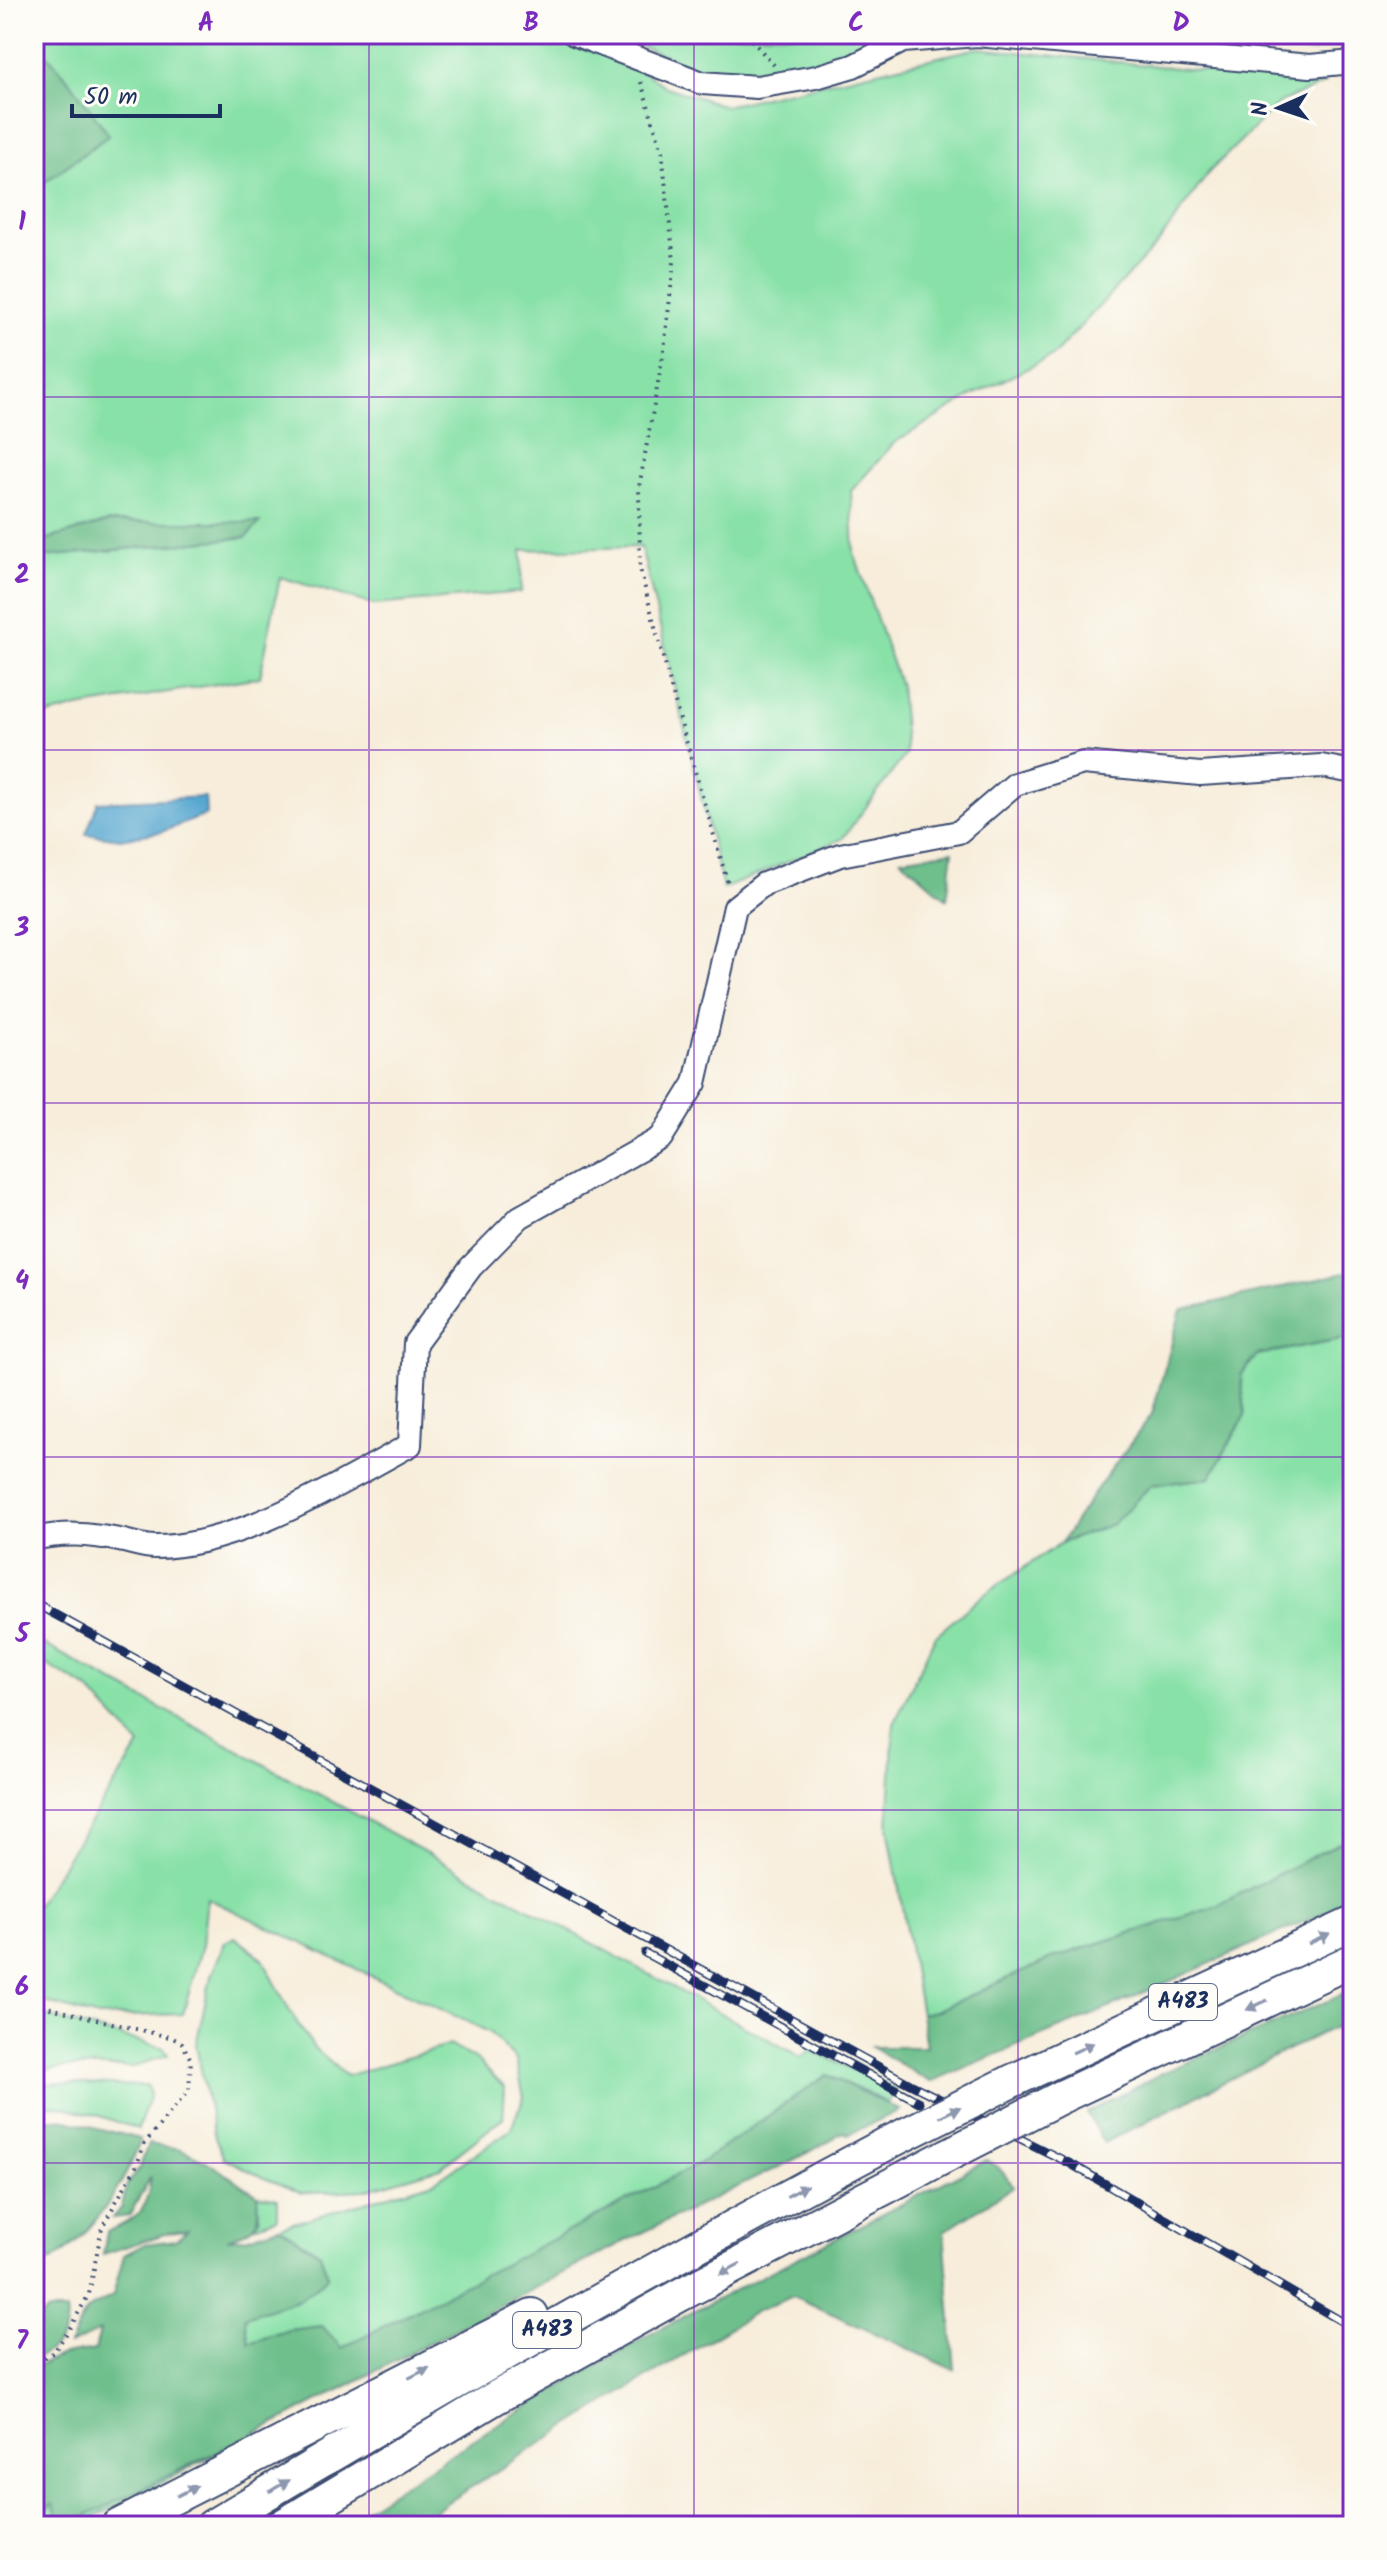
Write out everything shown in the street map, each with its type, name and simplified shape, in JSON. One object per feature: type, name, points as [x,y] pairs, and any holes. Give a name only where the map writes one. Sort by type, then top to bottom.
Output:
[{"type":"highway","name":"A483","points":[[212,2526],[504,2354],[765,2208],[1012,2081],[1353,1923]]},
{"type":"highway","name":"A483","points":[[282,2526],[495,2398],[680,2295],[1061,2097],[1353,1960]]},
{"type":"highway","points":[[118,2526],[599,2281],[765,2208]]},
{"type":"highway","points":[[314,2526],[495,2398]]},
{"type":"street","points":[[574,34],[702,83],[757,87],[853,66],[903,38],[977,35],[1310,66],[1353,62]]},
{"type":"street","points":[[34,1539],[84,1533],[154,1547],[217,1538],[315,1497],[410,1445],[415,1343],[471,1267],[520,1217],[661,1138],[695,1083],[735,907],[764,884],[840,855],[959,832],[1015,784],[1083,763],[1200,774],[1321,766],[1353,772]]},
{"type":"path","points":[[746,34],[790,81]]},
{"type":"path","points":[[633,57],[662,151],[674,262],[664,350],[639,487],[640,569],[677,710],[735,907]]},
{"type":"path","points":[[34,2004],[173,2038],[182,2043],[191,2060],[189,2090],[144,2144],[137,2165],[102,2227],[89,2294],[53,2353],[34,2362]]},
{"type":"green space","points":[[34,34],[329,34],[346,39],[375,34],[547,34],[629,63],[666,87],[725,106],[978,48],[1326,83],[1280,102],[1210,171],[1159,242],[1053,356],[975,394],[894,443],[851,491],[854,553],[900,686],[906,754],[842,839],[723,889],[641,547],[522,550],[521,592],[374,605],[280,577],[260,677],[78,707],[34,719],[34,558],[247,537],[108,522],[34,543],[34,190],[109,135],[34,39]]},
{"type":"green space","points":[[610,34],[891,34],[850,61],[756,74],[694,67]]},
{"type":"green space","points":[[1179,34],[1353,34],[1353,43],[1311,52],[1183,40]]},
{"type":"green space","points":[[34,39],[109,135],[34,190]]},
{"type":"green space","points":[[108,522],[260,522],[247,537],[34,558],[34,543]]},
{"type":"green space","points":[[953,851],[947,899],[901,859]]},
{"type":"green space","points":[[1353,1271],[1353,1326],[1346,1338],[1257,1355],[1241,1375],[1245,1415],[1210,1478],[1151,1485],[1113,1524],[1061,1543],[1152,1414],[1181,1310]]},
{"type":"green space","points":[[1353,1326],[1353,1836],[1218,1905],[1053,1958],[935,2011],[921,2014],[888,1827],[894,1724],[935,1636],[982,1596],[1061,1543],[1113,1524],[1151,1485],[1210,1478],[1245,1416],[1241,1376],[1257,1355],[1346,1338]]},
{"type":"green space","points":[[34,1639],[801,2057],[811,2050],[897,2090],[888,2103],[827,2075],[702,2162],[342,2349],[322,2326],[289,2330],[249,2343],[244,2317],[302,2298],[320,2254],[279,2227],[434,2182],[510,2130],[524,2098],[516,2059],[489,2032],[207,1898],[202,1945],[183,2014],[98,2017],[34,1999],[34,1909],[140,1745],[88,1689],[34,1657]]},
{"type":"green space","points":[[1353,1836],[1353,1900],[1116,2005],[930,2082],[872,2047],[926,2047],[921,2014],[936,2011],[1053,1958],[1218,1905]]},
{"type":"green space","points":[[235,1937],[263,1959],[289,2010],[314,2048],[346,2076],[450,2045],[479,2062],[505,2088],[503,2118],[440,2168],[365,2190],[301,2193],[224,2158],[215,2138],[196,2045],[211,1976],[225,1942]]},
{"type":"green space","points":[[1353,1990],[1353,2020],[1319,2034],[1104,2143],[1087,2113],[1160,2074]]},
{"type":"green space","points":[[34,2013],[164,2048],[168,2055],[132,2067],[65,2067],[34,2073]]},
{"type":"green space","points":[[827,2075],[900,2110],[848,2135],[846,2132],[838,2134],[832,2140],[617,2245],[282,2420],[66,2526],[62,2526],[53,2504],[34,2514],[34,2368],[62,2355],[95,2350],[100,2331],[69,2345],[86,2311],[113,2295],[124,2255],[145,2244],[176,2240],[187,2231],[168,2233],[103,2254],[107,2232],[140,2212],[147,2198],[151,2176],[129,2216],[113,2218],[122,2207],[127,2184],[140,2167],[148,2144],[181,2149],[206,2161],[258,2195],[258,2214],[254,2225],[227,2239],[245,2238],[279,2227],[320,2254],[328,2276],[302,2298],[245,2317],[249,2343],[289,2330],[322,2326],[342,2348],[702,2162]]},
{"type":"green space","points":[[34,2084],[148,2086],[150,2095],[138,2129],[94,2114],[34,2102]]},
{"type":"green space","points":[[34,2118],[66,2120],[140,2139],[113,2196],[84,2234],[51,2261],[34,2267]]},
{"type":"green space","points":[[987,2160],[998,2167],[1014,2186],[944,2231],[955,2370],[793,2296],[757,2311],[599,2407],[449,2501],[415,2526],[339,2526],[498,2424],[654,2332]]},
{"type":"green space","points":[[258,2195],[278,2199],[278,2218],[254,2226],[259,2218]]},
{"type":"green space","points":[[49,2311],[66,2311],[66,2327],[54,2346],[34,2359],[34,2321]]},
{"type":"green space","points":[[282,2420],[78,2526],[66,2526]]},
{"type":"green space","points":[[53,2504],[62,2526],[34,2526],[34,2514]]},
{"type":"water","points":[[205,797],[206,815],[161,832],[120,839],[86,834],[98,802]]},
{"type":"railway","points":[[34,1603],[910,2084],[1071,2164],[1353,2328]]},
{"type":"railway","points":[[645,1953],[919,2102]]}]
